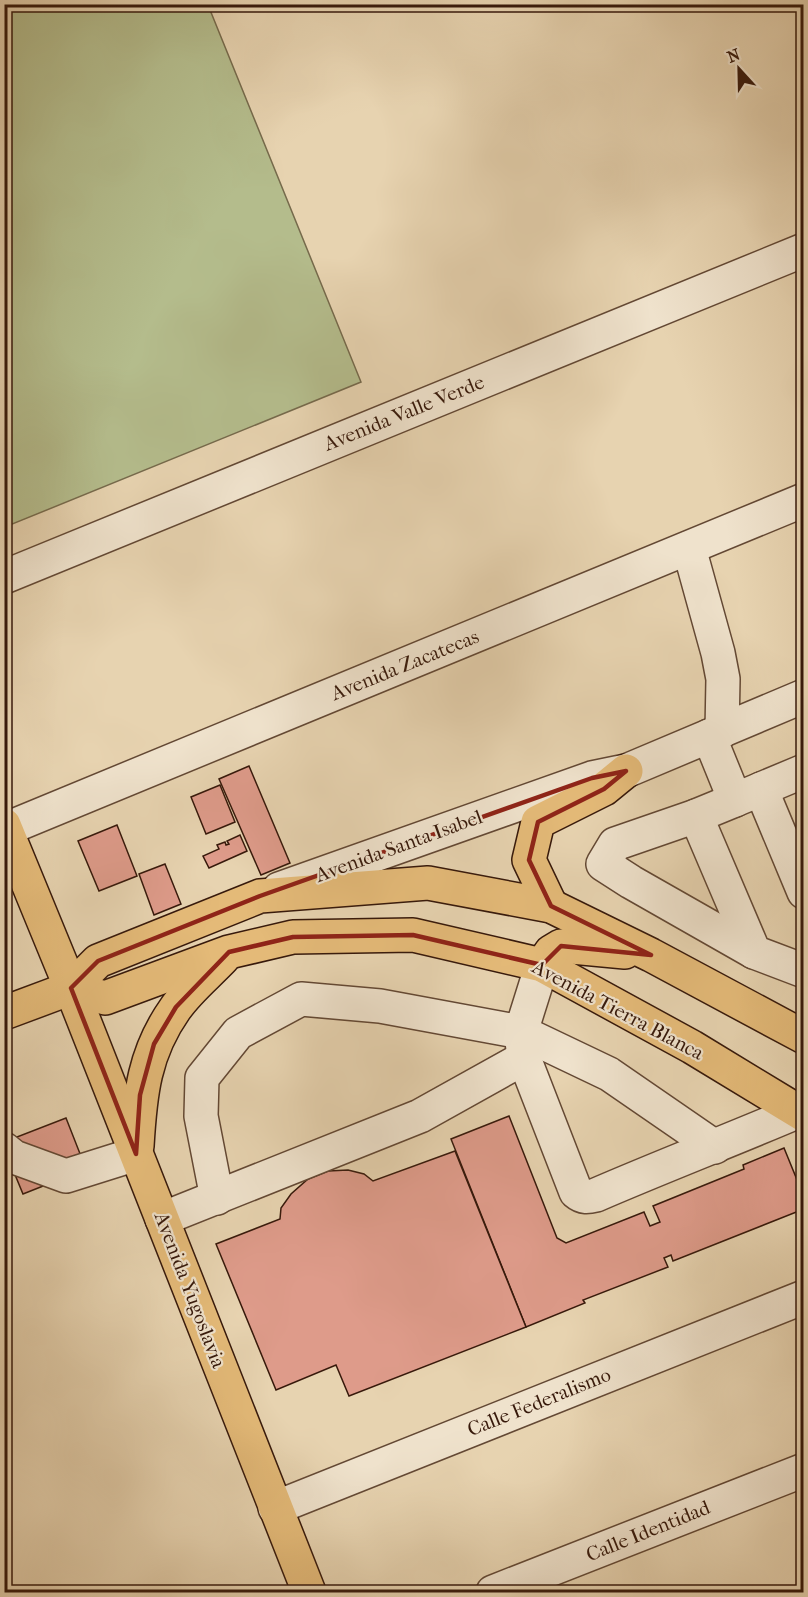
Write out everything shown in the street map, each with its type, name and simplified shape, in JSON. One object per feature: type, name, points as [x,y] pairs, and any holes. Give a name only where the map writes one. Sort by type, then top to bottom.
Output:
[{"type":"main road","points":[[551,906],[529,860],[538,822],[604,789],[626,771]]},
{"type":"main road","name":"Avenida Yugoslavia","points":[[5,827],[71,988],[309,1593]]},
{"type":"main road","points":[[260,896],[428,883],[551,906],[651,955],[804,1036]]},
{"type":"main road","name":"Avenida Santa Isabel","points":[[4,1013],[71,988],[98,961],[260,896]]},
{"type":"main road","name":"Avenida Tierra Blanca","points":[[71,988],[105,998],[228,952],[293,937],[413,935],[542,965],[692,1047],[801,1113]]},
{"type":"main road","points":[[542,965],[551,952],[561,946],[651,955]]},
{"type":"main road","points":[[136,1154],[140,1095],[154,1044],[176,1007],[228,952]]},
{"type":"street","name":"Avenida Valle Verde","points":[[4,577],[804,250]]},
{"type":"street","name":"Avenida Zacatecas","points":[[5,827],[804,500]]},
{"type":"street","points":[[689,548],[718,652],[723,679],[715,734],[804,892]]},
{"type":"street","name":"Avenida Santa Isabel","points":[[260,896],[592,778],[626,771],[804,696]]},
{"type":"street","points":[[804,771],[696,816],[615,844],[603,864],[754,952],[804,972]]},
{"type":"street","points":[[696,816],[754,952]]},
{"type":"street","points":[[542,965],[522,1045],[576,1192],[581,1196],[596,1195],[684,1157],[801,1113]]},
{"type":"street","points":[[217,1198],[201,1116],[202,1078],[238,1033],[301,999],[380,1006],[522,1045],[609,1074],[715,1147]]},
{"type":"street","points":[[162,1219],[420,1116],[522,1045]]},
{"type":"street","points":[[4,1149],[14,1157],[66,1176],[136,1154]]},
{"type":"street","name":"Calle Federalismo","points":[[275,1508],[804,1297]]},
{"type":"street","name":"Calle Identidad","points":[[493,1593],[804,1470]]},
{"type":"highlighted area","points":[[626,771],[604,789],[538,822],[529,860],[551,906],[651,955],[561,946],[542,965],[413,935],[293,937],[229,952],[176,1007],[154,1044],[140,1095],[136,1154],[71,988],[98,961],[260,896],[592,778]]},
{"type":"green space","points":[[5,4],[208,5],[361,382],[5,527]]},
{"type":"building","points":[[249,766],[290,863],[261,875],[219,779]]},
{"type":"building","points":[[220,785],[235,822],[206,834],[191,797]]},
{"type":"building","points":[[117,825],[137,876],[99,891],[78,841]]},
{"type":"building","points":[[240,835],[247,851],[209,868],[203,856],[219,849],[217,845],[225,842],[226,845],[229,844],[227,841]]},
{"type":"building","points":[[165,864],[181,904],[154,915],[139,874]]},
{"type":"building","points":[[509,1116],[557,1238],[566,1243],[644,1212],[650,1226],[660,1222],[653,1206],[744,1169],[743,1165],[784,1148],[804,1197],[804,1209],[673,1261],[671,1255],[664,1258],[668,1267],[583,1300],[585,1303],[526,1327],[451,1139]]},
{"type":"building","points":[[66,1118],[86,1169],[23,1194],[4,1148],[4,1142]]},
{"type":"building","points":[[455,1151],[526,1327],[349,1396],[336,1365],[276,1390],[216,1244],[280,1219],[281,1208],[291,1194],[308,1179],[328,1171],[348,1170],[364,1174],[373,1181]]}]
